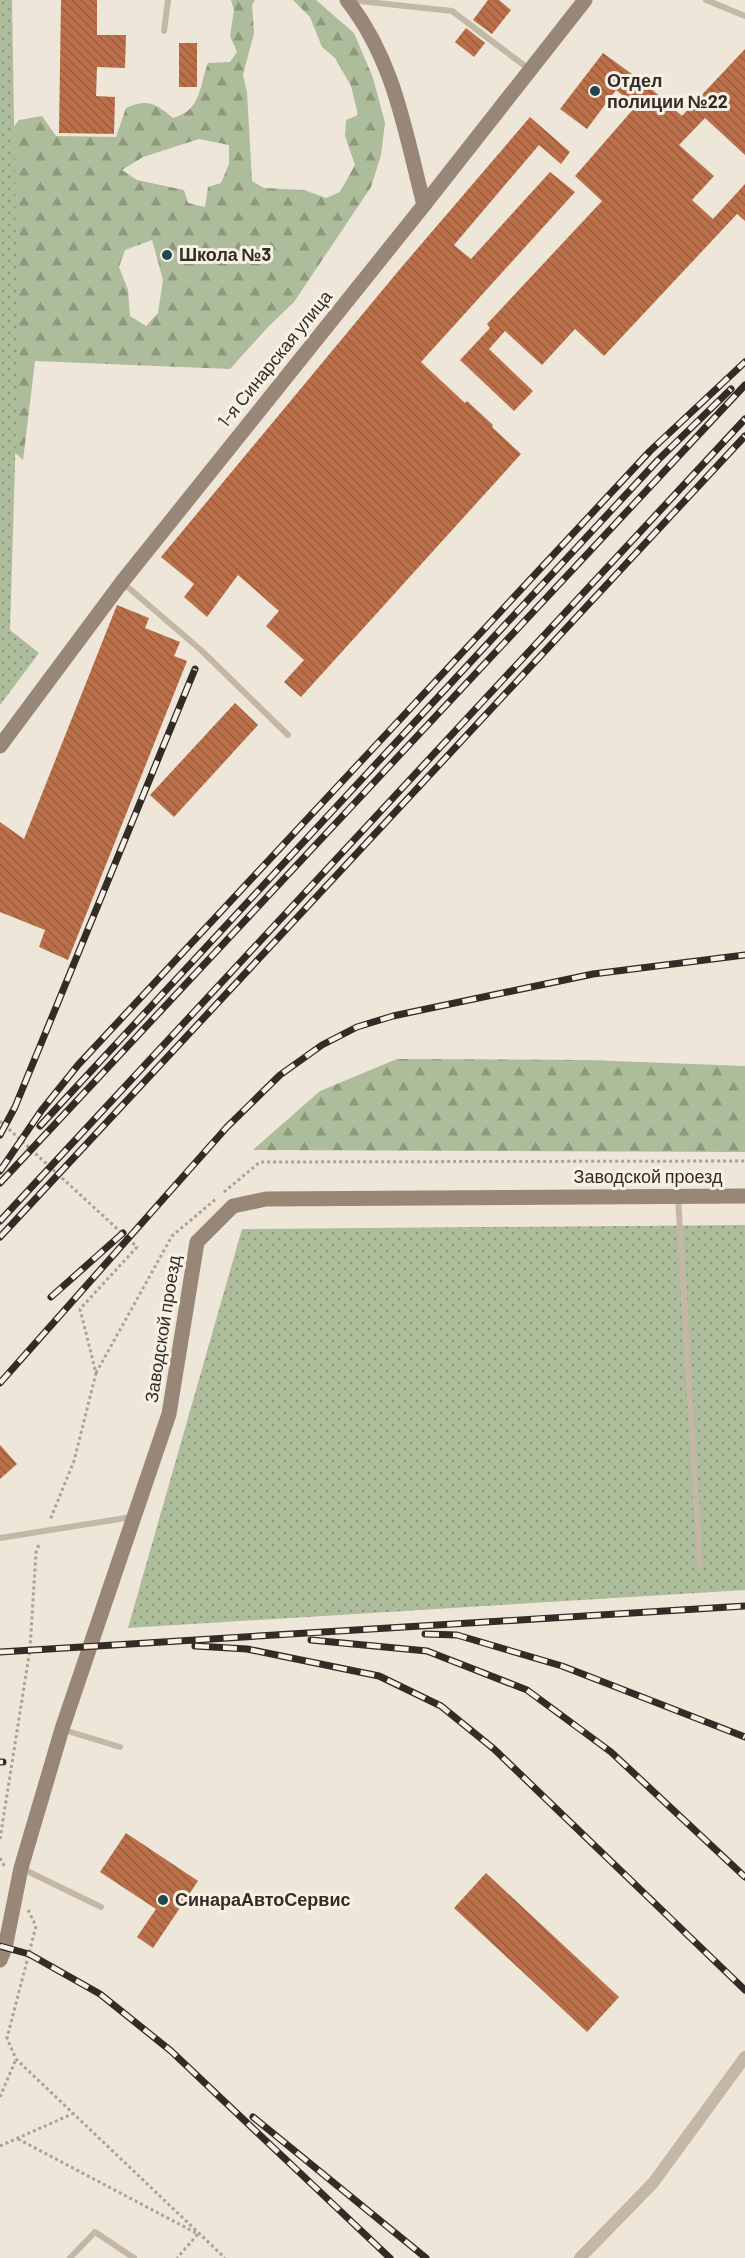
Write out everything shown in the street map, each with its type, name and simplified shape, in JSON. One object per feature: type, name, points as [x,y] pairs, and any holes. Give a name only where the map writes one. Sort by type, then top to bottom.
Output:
[{"type":"street","points":[[347,0],[365,23],[393,81],[424,205]]},
{"type":"street","name":"1-я Синарская улица","points":[[0,746],[122,582],[585,0]]},
{"type":"street","name":"Заводской проезд","points":[[0,1960],[5,1947],[21,1868],[62,1729],[169,1414],[197,1242],[233,1206],[266,1199],[745,1196]]},
{"type":"street","points":[[580,2258],[653,2183],[745,2056]]},
{"type":"lane","points":[[164,31],[168,0]]},
{"type":"lane","points":[[347,0],[452,11],[530,70]]},
{"type":"lane","points":[[706,0],[745,16]]},
{"type":"lane","points":[[122,582],[202,651],[288,735]]},
{"type":"lane","points":[[678,1196],[700,1565]]},
{"type":"lane","points":[[0,1538],[135,1516]]},
{"type":"lane","points":[[62,1729],[120,1748]]},
{"type":"lane","points":[[21,1868],[101,1907]]},
{"type":"lane","points":[[70,2258],[95,2232],[134,2258]]},
{"type":"path","points":[[0,1121],[137,1247],[80,1309],[96,1373],[74,1461],[36,1552],[30,1649],[0,1839]]},
{"type":"path","points":[[0,1858],[36,1926],[7,2038],[16,2059],[225,2258]]},
{"type":"path","points":[[0,2097],[16,2059]]},
{"type":"path","points":[[0,2146],[73,2113]]},
{"type":"path","points":[[18,2139],[198,2234]]},
{"type":"path","points":[[177,2258],[198,2234]]},
{"type":"green space","points":[[0,0],[12,0],[18,364],[10,630],[39,653],[0,705]]},
{"type":"green space","points":[[231,0],[255,0],[252,5],[254,33],[243,75],[247,92],[252,181],[264,188],[304,190],[326,198],[340,192],[355,165],[345,136],[346,120],[358,115],[351,86],[335,58],[322,47],[310,17],[293,0],[316,0],[354,33],[373,78],[385,123],[381,155],[371,187],[294,302],[230,369],[35,361],[23,460],[9,447],[0,205],[8,134],[19,120],[42,116],[56,136],[116,137],[126,108],[140,103],[156,106],[173,118],[182,114],[189,109],[198,96],[208,63],[230,62],[237,52],[230,36],[234,10]],"holes":[[[199,139],[229,145],[229,164],[221,183],[208,187],[205,207],[188,203],[184,190],[137,180],[122,170],[143,157]],[[152,240],[163,280],[158,313],[146,326],[130,316],[128,290],[119,267],[125,250]]]},
{"type":"green space","points":[[397,1059],[587,1060],[745,1066],[745,1152],[253,1150],[320,1091]]},
{"type":"green space","points":[[745,1225],[745,1590],[128,1628],[242,1229]]},
{"type":"building","points":[[61,0],[97,0],[97,35],[126,35],[125,68],[97,67],[96,96],[115,97],[114,134],[59,133]]},
{"type":"building","points":[[488,0],[499,0],[511,10],[492,34],[473,20]]},
{"type":"building","points":[[466,28],[485,43],[474,57],[455,42]]},
{"type":"building","points":[[179,43],[197,43],[197,87],[179,87]]},
{"type":"building","points":[[745,49],[745,155],[705,118],[679,145],[714,176],[692,200],[713,219],[745,184],[745,221],[737,214],[604,356],[575,329],[542,365],[505,331],[489,349],[533,391],[514,411],[460,360],[490,328],[487,324],[602,201],[575,176],[636,106],[616,90],[587,129],[560,109],[603,53],[647,85],[682,116]]},
{"type":"building","points":[[530,117],[570,152],[561,164],[539,145],[454,245],[471,259],[550,172],[575,192],[421,362],[465,403],[467,401],[521,454],[301,697],[284,682],[304,660],[266,626],[279,611],[238,575],[207,617],[184,597],[194,584],[161,557],[400,269]]},
{"type":"building","points":[[117,605],[149,618],[145,628],[180,642],[174,656],[187,661],[68,960],[39,947],[45,930],[0,912],[0,822],[24,839]]},
{"type":"building","points":[[235,703],[258,725],[174,817],[150,795]]},
{"type":"building","points":[[0,1445],[17,1464],[0,1479]]},
{"type":"building","name":"СинараАвтоСервис","points":[[126,1833],[198,1881],[153,1948],[137,1937],[156,1909],[100,1872]]},
{"type":"building","points":[[486,1873],[619,1997],[587,2032],[454,1908]]},
{"type":"railway","points":[[0,1171],[41,1111],[78,1065],[650,451],[745,362]]},
{"type":"railway","points":[[0,1183],[745,385]]},
{"type":"railway","points":[[40,1126],[658,460],[731,389]]},
{"type":"railway","points":[[0,1221],[745,419]]},
{"type":"railway","points":[[0,1237],[745,436]]},
{"type":"railway","points":[[0,1135],[15,1107],[195,669]]},
{"type":"railway","points":[[0,1383],[227,1127],[280,1075],[322,1045],[357,1027],[393,1016],[593,974],[745,955]]},
{"type":"railway","points":[[51,1297],[123,1233]]},
{"type":"railway","points":[[0,1652],[745,1606]]},
{"type":"railway","points":[[425,1634],[457,1635],[562,1666],[745,1737]]},
{"type":"railway","points":[[311,1640],[427,1651],[527,1690],[611,1752],[745,1877]]},
{"type":"railway","points":[[195,1646],[247,1649],[379,1676],[441,1706],[494,1749],[745,1990]]},
{"type":"railway","points":[[0,1946],[29,1954],[100,1994],[171,2051],[390,2258]]},
{"type":"railway","points":[[253,2117],[426,2258]]},
{"type":"place","name":"Отдел полиции №22","points":[[595,91]]},
{"type":"place","name":"Школа №3","points":[[167,255]]},
{"type":"place","name":"СинараАвтоСервис","points":[[163,1900]]}]
